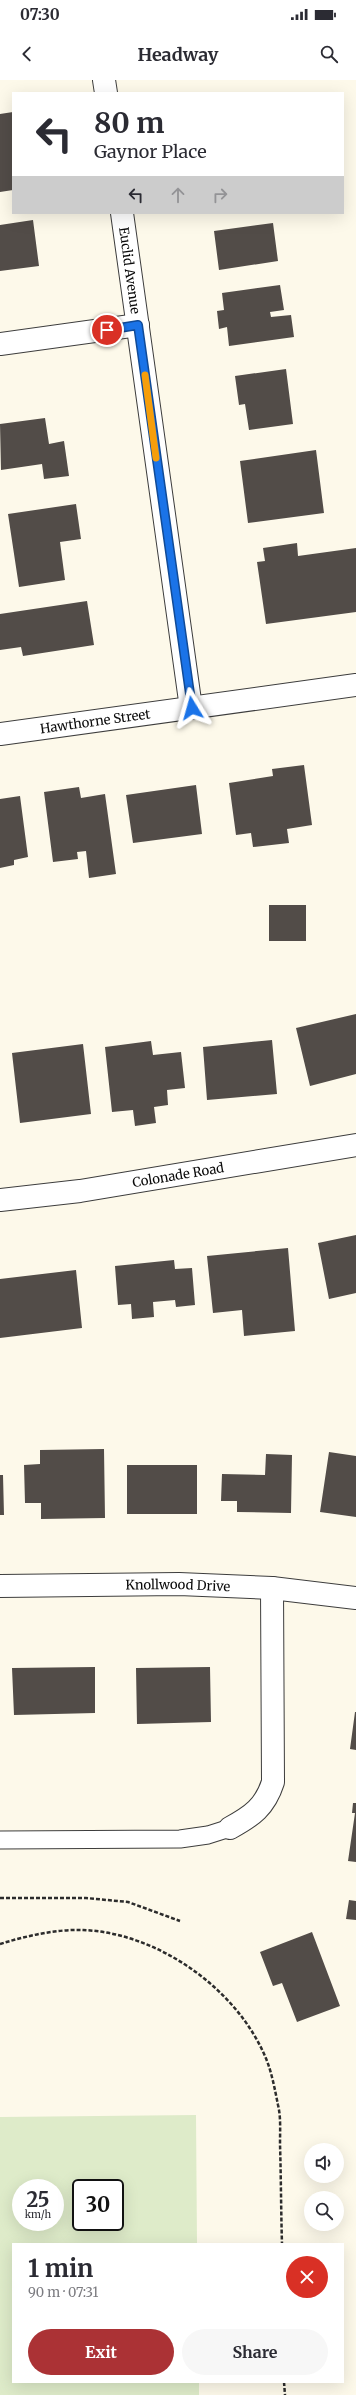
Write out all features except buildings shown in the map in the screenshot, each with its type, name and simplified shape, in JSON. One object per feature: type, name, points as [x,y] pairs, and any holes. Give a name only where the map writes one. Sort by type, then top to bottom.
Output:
[{"type":"street","points":[[104,80],[106,92]]},
{"type":"street","name":"Euclid Avenue","points":[[122,214],[192,708]]},
{"type":"street","points":[[0,344],[138,325]]},
{"type":"street","name":"Hawthorne Street","points":[[0,734],[356,685]]},
{"type":"street","name":"Colonade Road","points":[[0,1200],[80,1191],[356,1145]]},
{"type":"street","name":"Knollwood Drive","points":[[0,1586],[179,1584],[272,1588],[356,1598]]},
{"type":"street","points":[[230,1828],[248,1818],[260,1807],[268,1798],[273,1782],[272,1588]]},
{"type":"lane","points":[[0,1840],[180,1838],[208,1835],[230,1828]]},
{"type":"path","points":[[0,1898],[86,1898],[128,1902],[180,1921]]},
{"type":"path","points":[[0,1944],[49,1933],[83,1930],[114,1934],[156,1948],[192,1970],[225,1998],[249,2028],[267,2061],[279,2107],[282,2243]]},
{"type":"path","points":[[284,2383],[285,2395]]},
{"type":"green space","points":[[196,2115],[197,2243],[12,2243],[12,2383],[199,2383],[199,2395],[0,2395],[0,2117]]},
{"type":"slow traffic","points":[[145,375],[156,458]]},
{"type":"route","points":[[107,330],[138,325],[192,708]]}]
